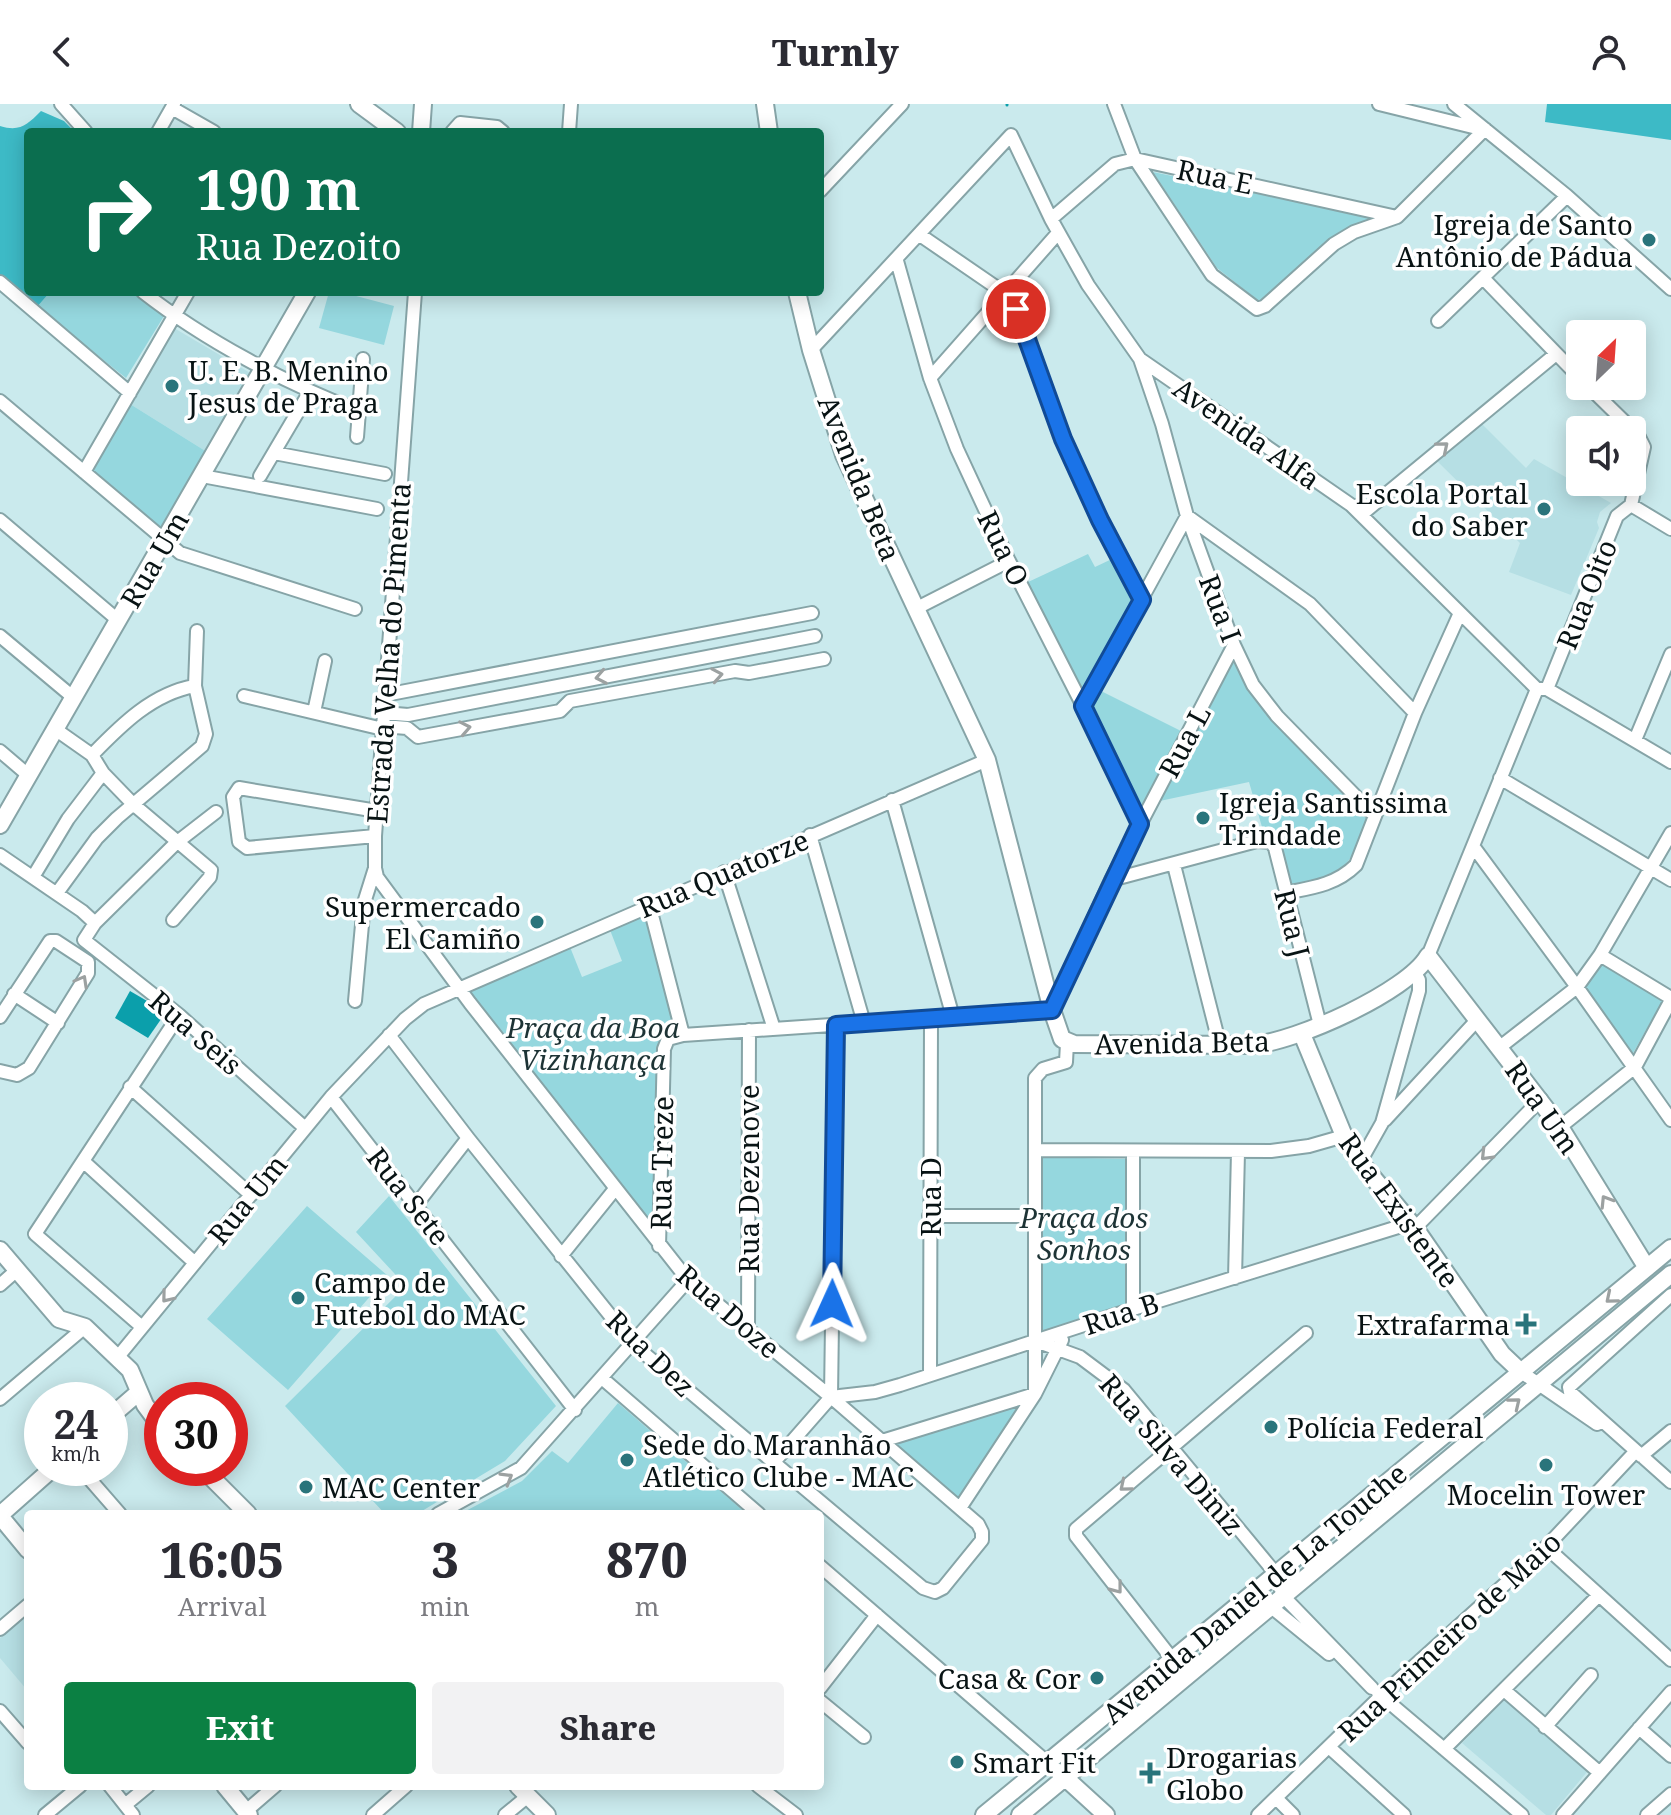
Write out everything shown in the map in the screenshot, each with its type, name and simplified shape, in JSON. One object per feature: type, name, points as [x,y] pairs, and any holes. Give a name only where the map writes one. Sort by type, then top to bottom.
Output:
[{"type":"main road","points":[[359,104],[392,128]]},
{"type":"main road","points":[[421,128],[423,104]]},
{"type":"main road","points":[[765,104],[768,128]]},
{"type":"main road","name":"Rua Um","points":[[0,825],[165,541],[210,477],[264,367],[305,296]]},
{"type":"main road","name":"Avenida Beta","points":[[798,296],[811,350],[844,455],[987,760],[1052,1010],[1060,1035],[1067,1043],[1265,1044],[1302,1034],[1320,1025],[1415,973],[1428,956]]},
{"type":"main road","name":"Rua Um","points":[[1428,956],[1541,1099],[1647,1268]]},
{"type":"main road","name":"Rua Existente","points":[[1302,1034],[1344,1136],[1360,1162],[1413,1226],[1502,1354],[1521,1372]]},
{"type":"main road","name":"Avenida Daniel de La Touche","points":[[984,1815],[1671,1248]]},
{"type":"main road","points":[[0,1250],[59,1319],[117,1358],[133,1375],[144,1403]]},
{"type":"main road","name":"Avenida Daniel de La Touche","points":[[1020,1815],[1671,1274]]},
{"type":"main road","points":[[128,1401],[139,1392]]},
{"type":"main road","points":[[24,1545],[0,1516],[33,1486]]},
{"type":"main road","points":[[220,1486],[244,1510]]},
{"type":"main road","points":[[1259,1589],[1276,1601]]},
{"type":"main road","points":[[1048,1763],[1106,1815]]},
{"type":"main road","points":[[228,1790],[248,1813]]},
{"type":"main road","points":[[523,1791],[547,1815]]},
{"type":"street","points":[[61,104],[82,128]]},
{"type":"street","points":[[569,128],[571,104]]},
{"type":"street","points":[[824,187],[902,104]]},
{"type":"street","points":[[1114,104],[1135,159],[1212,275],[1252,308],[1265,306],[1344,238],[1397,217],[1485,129]]},
{"type":"street","points":[[1379,104],[1485,129]]},
{"type":"street","points":[[1444,120],[1448,104]]},
{"type":"street","points":[[1454,104],[1567,196],[1671,289]]},
{"type":"street","points":[[160,128],[173,106],[208,128]]},
{"type":"street","points":[[456,128],[460,123],[498,128]]},
{"type":"street","name":"Avenida Alfa","points":[[920,235],[1011,135],[1058,233],[1088,285],[1140,359],[1362,514],[1460,613],[1542,689]]},
{"type":"street","points":[[1051,219],[1115,164],[1135,159]]},
{"type":"street","name":"Rua E","points":[[1135,159],[1397,217]]},
{"type":"street","points":[[1438,321],[1567,196]]},
{"type":"street","points":[[930,378],[1058,233]]},
{"type":"street","points":[[811,350],[920,235],[1006,294],[1016,309],[1063,439],[1100,520],[1142,600]]},
{"type":"street","name":"Rua O","points":[[897,261],[930,378],[957,449],[1140,824]]},
{"type":"street","points":[[1484,279],[1566,364]]},
{"type":"street","points":[[0,282],[130,393]]},
{"type":"street","points":[[148,296],[174,316],[309,393],[359,411]]},
{"type":"street","points":[[84,472],[186,296]]},
{"type":"street","name":"Estrada Velha do Pimenta","points":[[415,296],[375,868],[384,889],[458,987]]},
{"type":"street","points":[[1362,514],[1556,354]]},
{"type":"street","points":[[357,437],[363,359]]},
{"type":"street","name":"Rua I","points":[[1140,359],[1162,424],[1187,516],[1234,645],[1253,685],[1271,709],[1375,816]]},
{"type":"street","points":[[260,476],[309,393]]},
{"type":"street","points":[[1602,400],[1638,435],[1644,447],[1631,505],[1671,529]]},
{"type":"street","points":[[0,401],[180,553],[355,609]]},
{"type":"street","points":[[274,453],[385,474]]},
{"type":"street","points":[[210,477],[377,509]]},
{"type":"street","name":"Rua Oito","points":[[1542,689],[1617,516],[1631,505]]},
{"type":"street","points":[[1083,706],[1187,516],[1310,604],[1415,713]]},
{"type":"street","points":[[0,520],[119,621]]},
{"type":"street","points":[[915,609],[1009,561]]},
{"type":"street","points":[[385,695],[812,613]]},
{"type":"street","points":[[1285,893],[1326,885],[1349,872],[1360,856],[1415,713],[1460,613]]},
{"type":"street","points":[[57,893],[97,838],[202,746],[206,734],[195,686],[197,631]]},
{"type":"street","points":[[0,636],[74,698]]},
{"type":"street","points":[[383,723],[408,715],[815,636]]},
{"type":"street","name":"Rua L","points":[[1052,1010],[1111,880],[1234,645]]},
{"type":"street","points":[[1635,740],[1671,654]]},
{"type":"street","points":[[244,696],[407,728],[418,737],[560,711],[570,701],[735,671],[749,673],[824,659]]},
{"type":"street","points":[[314,712],[325,661]]},
{"type":"street","points":[[92,755],[159,697],[175,689],[195,686]]},
{"type":"street","points":[[1542,689],[1671,762]]},
{"type":"street","name":"Avenida Beta","points":[[1428,956],[1500,778],[1542,689]]},
{"type":"street","points":[[55,729],[92,755],[103,773],[133,804],[211,870],[210,877],[173,920]]},
{"type":"street","points":[[0,751],[28,775]]},
{"type":"street","name":"Rua Quatorze","points":[[458,987],[987,760]]},
{"type":"street","points":[[33,877],[68,819],[103,773]]},
{"type":"street","points":[[1500,778],[1671,880]]},
{"type":"street","points":[[375,836],[247,848],[239,842],[233,797],[239,788],[377,811]]},
{"type":"street","points":[[892,800],[953,1017]]},
{"type":"street","points":[[0,855],[95,923],[176,843],[216,812]]},
{"type":"street","points":[[1500,1047],[1577,987],[1600,955],[1671,833]]},
{"type":"street","points":[[810,835],[864,1023]]},
{"type":"street","name":"Rua J","points":[[1111,880],[1271,842],[1320,1025]]},
{"type":"street","points":[[1473,846],[1671,1120]]},
{"type":"street","points":[[1174,865],[1220,1046]]},
{"type":"street","points":[[355,1001],[364,903],[375,868]]},
{"type":"street","points":[[724,872],[774,1029]]},
{"type":"street","points":[[649,904],[683,1035],[1052,1010]]},
{"type":"street","name":"Rua Seis","points":[[95,923],[84,940],[179,1015],[305,1128]]},
{"type":"street","points":[[0,1017],[50,941],[56,941],[88,962],[88,973],[26,1071],[17,1075],[0,1071]]},
{"type":"street","points":[[1560,1127],[1635,1067],[1671,999],[1600,955]]},
{"type":"street","points":[[1382,1123],[1419,991],[1415,973]]},
{"type":"street","name":"Rua Um","points":[[117,1358],[331,1097],[389,1035],[424,1004],[458,987]]},
{"type":"street","name":"Rua Doze","points":[[458,987],[688,1280],[831,1397],[978,1524]]},
{"type":"street","points":[[14,994],[58,1023]]},
{"type":"street","points":[[142,1327],[35,1234],[179,1015]]},
{"type":"street","name":"Rua D","points":[[930,1375],[931,1019]]},
{"type":"street","points":[[1360,1162],[1382,1123],[1478,1019]]},
{"type":"street","points":[[774,1462],[831,1397],[836,1025]]},
{"type":"street","name":"Rua Dezenove","points":[[748,1329],[749,1030]]},
{"type":"street","name":"Rua Dez","points":[[389,1035],[633,1344],[923,1588],[931,1591],[943,1588],[982,1540],[978,1524]]},
{"type":"street","name":"Rua Treze","points":[[659,1246],[664,1049],[671,1037],[683,1035]]},
{"type":"street","points":[[1035,1394],[1036,1075],[1043,1069],[1066,1062],[1067,1043]]},
{"type":"street","points":[[130,1087],[251,1195]]},
{"type":"street","name":"Rua Sete","points":[[331,1097],[575,1410]]},
{"type":"street","points":[[1413,1226],[1541,1099]]},
{"type":"street","points":[[1035,1150],[1238,1152],[1309,1146],[1344,1136]]},
{"type":"street","points":[[416,1205],[468,1138]]},
{"type":"street","points":[[1133,1152],[1133,1309]]},
{"type":"street","points":[[1235,1278],[1238,1152]]},
{"type":"street","points":[[83,1161],[195,1263]]},
{"type":"street","points":[[561,1256],[615,1189]]},
{"type":"street","points":[[929,1216],[1035,1216]]},
{"type":"street","name":"Rua B","points":[[831,1397],[875,1392],[1133,1309],[1413,1226]]},
{"type":"street","points":[[0,1285],[17,1270]]},
{"type":"street","points":[[446,1510],[515,1474],[603,1379],[688,1280]]},
{"type":"street","points":[[1671,1295],[1569,1387],[1570,1392],[1671,1482]]},
{"type":"street","points":[[960,1508],[1035,1394],[1067,1331]]},
{"type":"street","points":[[0,1399],[79,1332]]},
{"type":"street","points":[[1173,1660],[1076,1536],[1078,1525],[1306,1333]]},
{"type":"street","name":"Rua Silva Diniz","points":[[1036,1341],[1060,1348],[1091,1364],[1124,1390],[1276,1574],[1276,1601]]},
{"type":"street","points":[[1521,1372],[1638,1454]]},
{"type":"street","points":[[603,1379],[754,1510]]},
{"type":"street","points":[[882,1441],[1035,1394]]},
{"type":"street","points":[[1638,1454],[1671,1431]]},
{"type":"street","name":"Rua Primeiro de Maio","points":[[1258,1815],[1330,1748],[1377,1692],[1546,1547],[1638,1454]]},
{"type":"street","points":[[96,1486],[117,1510]]},
{"type":"street","points":[[1546,1547],[1671,1660]]},
{"type":"street","points":[[824,1569],[1048,1763]]},
{"type":"street","points":[[1444,1749],[1599,1595]]},
{"type":"street","points":[[1276,1601],[1522,1815]]},
{"type":"street","points":[[0,1629],[24,1608]]},
{"type":"street","points":[[824,1683],[877,1615]]},
{"type":"street","points":[[1545,1727],[1591,1675]]},
{"type":"street","points":[[1504,1690],[1600,1773]]},
{"type":"street","points":[[1563,1815],[1671,1692]]},
{"type":"street","points":[[824,1704],[864,1737]]},
{"type":"street","points":[[0,1711],[24,1738]]},
{"type":"street","points":[[1639,1728],[1671,1756]]},
{"type":"street","points":[[1330,1748],[1404,1815]]},
{"type":"street","points":[[45,1815],[70,1790]]},
{"type":"street","points":[[113,1790],[129,1810],[145,1790]]},
{"type":"street","points":[[248,1813],[271,1790]]},
{"type":"street","points":[[373,1815],[401,1790]]},
{"type":"street","points":[[763,1790],[796,1815]]},
{"type":"street","points":[[505,1815],[523,1791]]},
{"type":"street","points":[[1276,1798],[1293,1815]]},
{"type":"street","points":[[1647,1815],[1668,1802]]},
{"type":"shaded area","points":[[1547,104],[1671,104],[1671,140],[1545,122]]},
{"type":"shaded area","points":[[41,111],[64,121],[71,128],[24,128],[24,296],[0,275],[0,126],[13,128],[32,120]]},
{"type":"shaded area","points":[[24,296],[47,296],[37,307]]},
{"type":"shaded area","name":"U. E. B. Menino Jesus de Praga","points":[[174,328],[252,374],[207,452],[130,404]]},
{"type":"shaded area","name":"Escola Portal do Saber","points":[[1480,422],[1526,468],[1534,459],[1566,477],[1566,496],[1599,496],[1611,503],[1600,512],[1599,528],[1571,595],[1509,572],[1520,543],[1437,461]]},
{"type":"shaded area","points":[[130,991],[166,1012],[148,1038],[115,1018]]},
{"type":"shaded area","points":[[24,1617],[24,1686],[0,1658],[0,1638]]},
{"type":"shaded area","points":[[1504,1699],[1587,1772],[1551,1815],[1546,1815],[1462,1743]]},
{"type":"green space","points":[[1153,172],[1380,219],[1354,228],[1261,303],[1217,268]]},
{"type":"green space","points":[[47,296],[140,296],[164,316],[126,378],[37,307]]},
{"type":"green space","points":[[328,296],[356,296],[394,306],[384,345],[319,328]]},
{"type":"green space","points":[[130,404],[207,452],[163,532],[93,471]]},
{"type":"green space","points":[[1088,554],[1095,567],[1114,558],[1136,600],[1083,696],[1026,583]]},
{"type":"green space","points":[[1232,662],[1263,710],[1367,819],[1349,860],[1342,868],[1322,879],[1290,887],[1281,848],[1277,841],[1264,834],[1249,782],[1155,802]]},
{"type":"green space","points":[[1101,691],[1181,731],[1140,810],[1091,710]]},
{"type":"green space","name":"Praça da Boa Vizinhança","points":[[645,915],[675,1022],[664,1025],[659,1035],[655,1228],[465,990],[570,947],[582,977],[622,961],[610,930]]},
{"type":"green space","points":[[1601,962],[1663,1000],[1632,1055],[1584,988]]},
{"type":"green space","name":"Praça dos Sonhos","points":[[1040,1157],[1127,1159],[1128,1306],[1042,1333]]},
{"type":"green space","points":[[389,1196],[556,1406],[505,1461],[424,1510],[381,1510],[285,1406],[406,1286],[356,1232]]},
{"type":"green space","name":"Campo de Futebol do MAC","points":[[307,1206],[388,1276],[288,1390],[207,1319]]},
{"type":"green space","name":"Sede do Maranhão Atlético Clube - MAC","points":[[618,1403],[742,1510],[468,1510],[522,1481],[552,1451],[568,1463]]},
{"type":"green space","points":[[1021,1404],[958,1500],[892,1445]]},
{"type":"place","name":"Igreja de Santo Antônio de Pádua","points":[[1649,240]]},
{"type":"place","name":"U. E. B. Menino Jesus de Praga","points":[[172,386]]},
{"type":"place","name":"Escola Portal do Saber","points":[[1544,509]]},
{"type":"place","name":"Igreja Santissima Trindade","points":[[1203,818]]},
{"type":"place","name":"Supermercado El Camiño","points":[[537,922]]},
{"type":"place","name":"Campo de Futebol do MAC","points":[[298,1298]]},
{"type":"place","name":"Extrafarma","points":[[1526,1324]]},
{"type":"place","name":"Polícia Federal","points":[[1271,1427]]},
{"type":"place","name":"Sede do Maranhão Atlético Clube - MAC","points":[[627,1460]]},
{"type":"place","name":"Mocelin Tower","points":[[1546,1465]]},
{"type":"place","name":"MAC Center","points":[[306,1487]]},
{"type":"place","name":"Casa & Cor","points":[[1097,1678]]},
{"type":"place","name":"Smart Fit","points":[[957,1762]]},
{"type":"place","name":"Drogarias Globo","points":[[1150,1773]]},
{"type":"route","points":[[832,1304],[836,1025],[1052,1010],[1140,824],[1083,706],[1142,600],[1100,520],[1063,439],[1016,309]]}]
